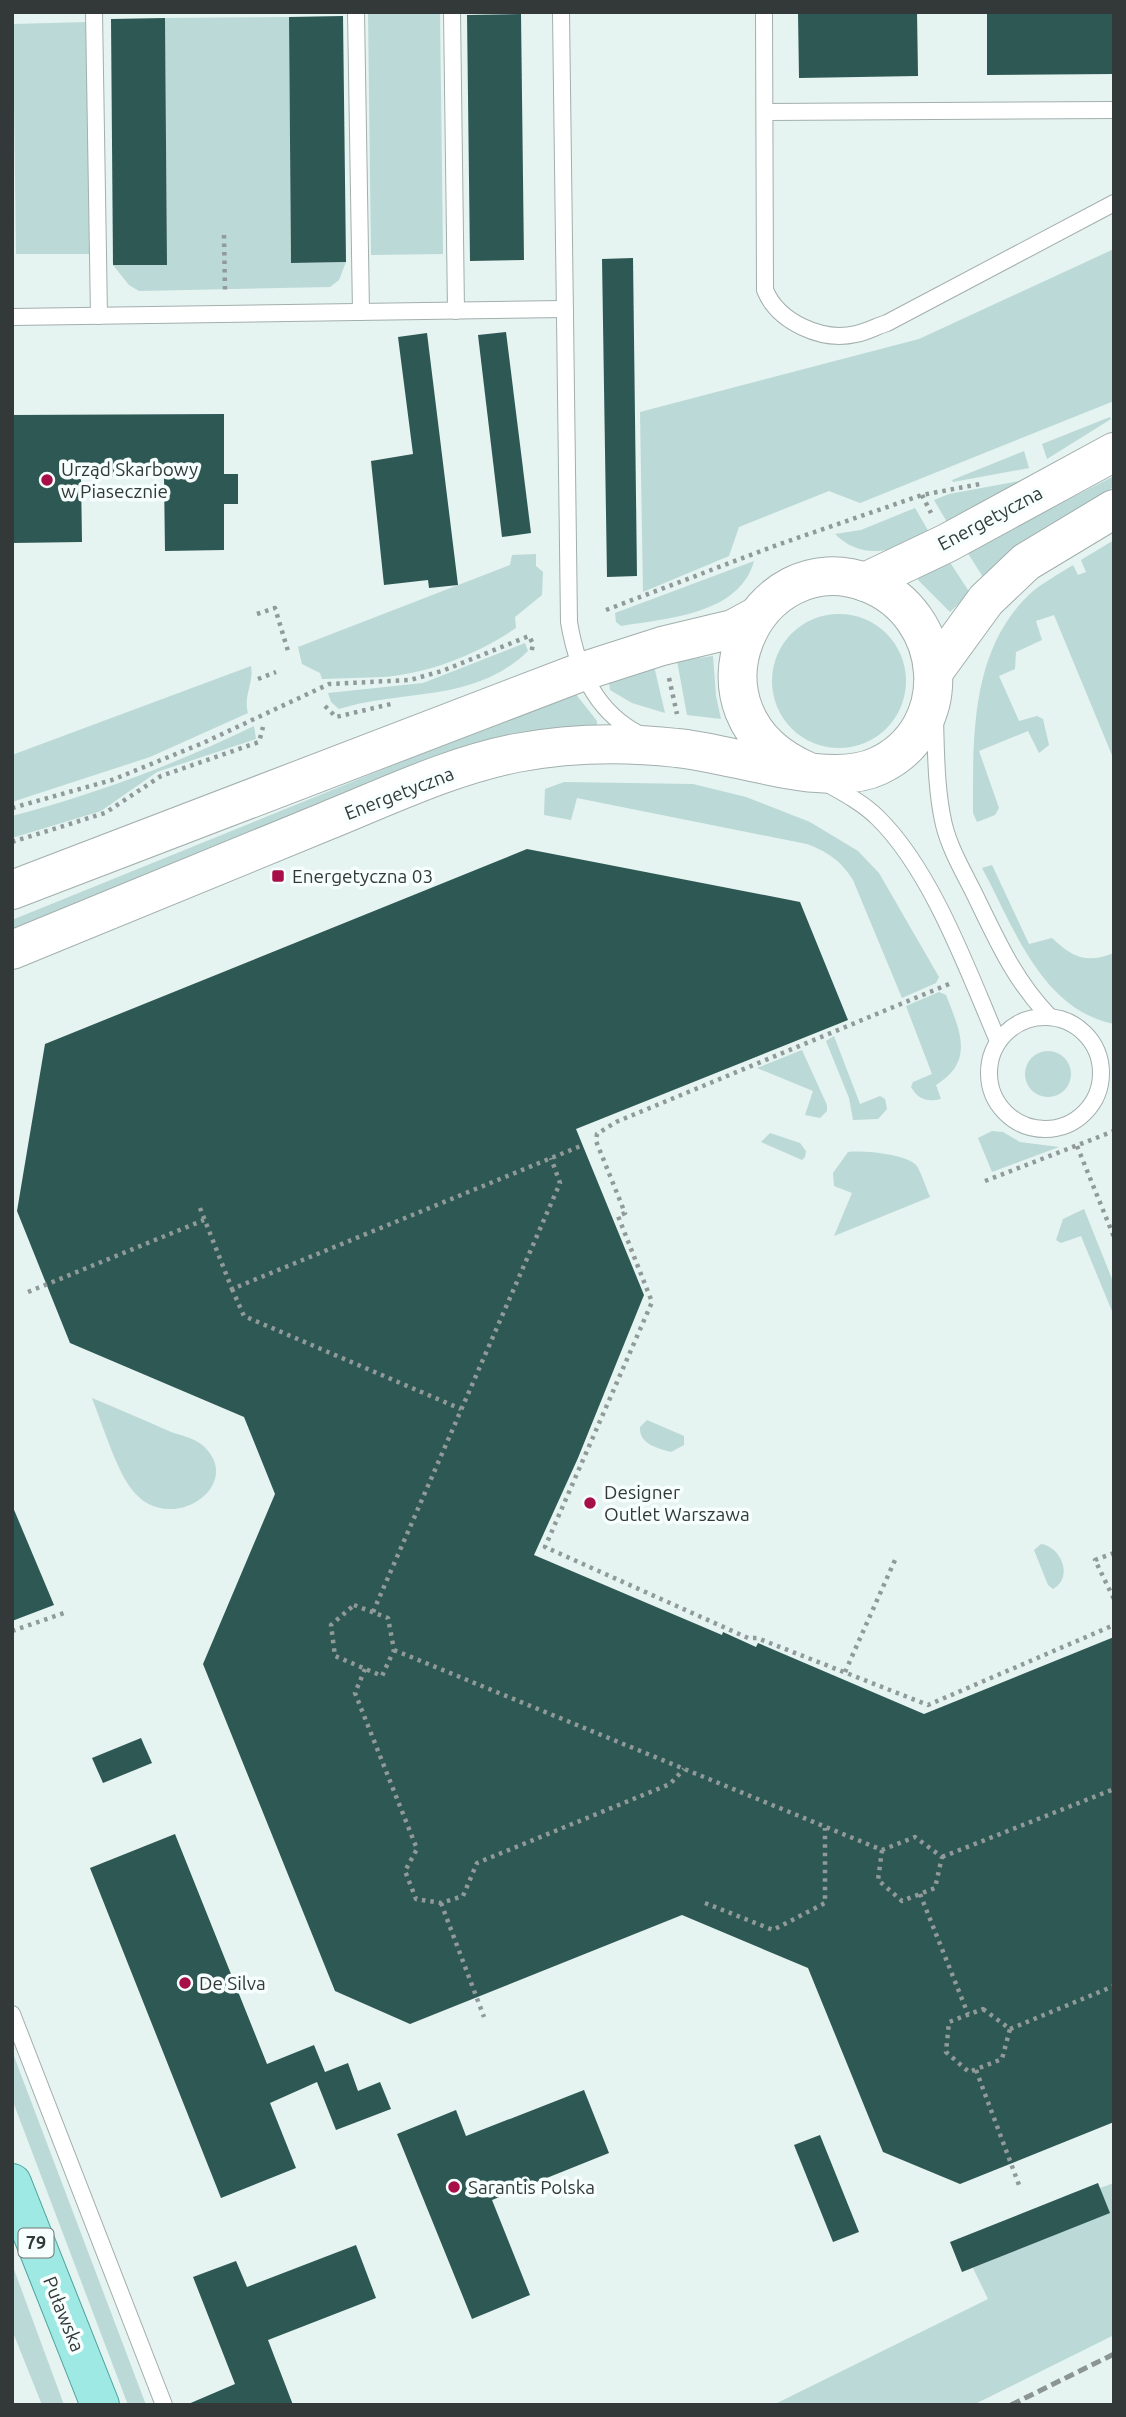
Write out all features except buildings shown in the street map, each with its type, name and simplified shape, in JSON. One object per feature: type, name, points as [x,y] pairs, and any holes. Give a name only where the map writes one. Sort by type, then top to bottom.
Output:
[{"type":"main road","name":"Puławska","points":[[12,2183],[100,2405]]},
{"type":"street","name":"Energetyczna","points":[[864,582],[947,543],[1114,452]]},
{"type":"street","name":"Energetyczna","points":[[12,950],[430,779],[514,754],[554,748],[672,747],[831,776],[854,774],[877,766],[898,754],[920,727],[934,682],[986,600],[1026,562],[1114,509]]},
{"type":"street","name":"Energetyczna","points":[[807,771],[785,762],[766,747],[751,729],[741,707],[737,683],[738,660],[745,637],[757,616],[774,599],[806,583],[841,578],[864,582],[886,591],[920,624],[930,646],[934,682]]},
{"type":"street","name":"Energetyczna","points":[[12,890],[581,672],[662,646],[733,629],[757,616]]},
{"type":"lane","points":[[94,12],[99,316]]},
{"type":"lane","points":[[356,12],[361,312]]},
{"type":"lane","points":[[452,12],[456,311]]},
{"type":"lane","points":[[561,12],[569,622],[581,672],[597,698],[616,720],[672,747]]},
{"type":"lane","points":[[764,12],[765,290],[771,306],[789,320],[819,333],[855,335],[887,323],[1114,203]]},
{"type":"lane","points":[[766,112],[1114,110]]},
{"type":"lane","points":[[12,317],[565,309]]},
{"type":"lane","points":[[934,682],[944,827],[955,856],[1011,969],[1029,995],[1049,1016]]},
{"type":"lane","points":[[807,771],[877,816],[902,844],[930,892],[998,1041]]},
{"type":"lane","points":[[1049,1016],[1072,1023],[1090,1038],[1102,1069],[1094,1102],[1069,1124],[1052,1129],[1035,1129],[1019,1123],[1005,1113],[989,1084],[991,1055],[998,1041],[1020,1022],[1049,1016]]},
{"type":"lane","points":[[12,2014],[164,2405]]},
{"type":"path","points":[[224,235],[225,296]]},
{"type":"path","points":[[606,611],[763,551],[922,495]]},
{"type":"path","points":[[257,614],[275,608],[288,651]]},
{"type":"path","points":[[12,808],[112,780],[204,743],[329,684],[410,680],[442,671],[529,636]]},
{"type":"path","points":[[662,646],[677,713],[672,747]]},
{"type":"path","points":[[258,679],[276,672]]},
{"type":"path","points":[[12,842],[105,813],[161,776],[259,742],[263,727]]},
{"type":"path","points":[[950,983],[616,1122],[597,1134],[596,1141],[625,1213],[618,1216],[652,1302],[545,1547],[748,1638],[757,1638],[928,1704],[1114,1625]]},
{"type":"path","points":[[985,1181],[1114,1131]]},
{"type":"path","points":[[232,1289],[583,1145]]},
{"type":"path","points":[[1077,1146],[1114,1237]]},
{"type":"path","points":[[373,1612],[560,1183],[551,1158]]},
{"type":"path","points":[[200,1208],[244,1316],[461,1410]]},
{"type":"path","points":[[28,1292],[205,1220]]},
{"type":"path","points":[[1114,1553],[1096,1560],[1114,1599]]},
{"type":"path","points":[[845,1672],[895,1560]]},
{"type":"path","points":[[354,1605],[373,1612],[388,1618],[394,1650],[382,1676],[335,1656],[331,1625],[354,1605]]},
{"type":"path","points":[[12,1631],[67,1612]]},
{"type":"path","points":[[394,1650],[882,1850],[915,1838],[942,1857]]},
{"type":"path","points":[[365,1669],[355,1693],[417,1849],[405,1871],[416,1899],[441,1903],[463,1896],[477,1863],[670,1784],[684,1769]]},
{"type":"path","points":[[942,1857],[1114,1789]]},
{"type":"path","points":[[705,1903],[773,1930],[825,1903],[825,1828]]},
{"type":"path","points":[[882,1850],[878,1880],[902,1901],[935,1888],[942,1857]]},
{"type":"path","points":[[920,1894],[968,2014]]},
{"type":"path","points":[[441,1903],[484,2017]]},
{"type":"path","points":[[1010,2029],[1114,1986]]},
{"type":"path","points":[[983,2009],[1010,2029],[1002,2059],[976,2070],[969,2072],[946,2052],[949,2022],[968,2014],[983,2009]]},
{"type":"path","points":[[976,2070],[1020,2185]]},
{"type":"shaded area","points":[[440,12],[443,254],[371,255],[368,13]]},
{"type":"shaded area","points":[[289,17],[291,263],[346,262],[339,280],[330,287],[139,291],[129,285],[113,265],[167,265],[165,18]]},
{"type":"shaded area","points":[[88,22],[89,254],[16,254],[13,24]]},
{"type":"shaded area","points":[[1114,249],[1114,401],[860,503],[829,491],[739,527],[729,556],[643,592],[640,412],[919,339]]},
{"type":"shaded area","points":[[1110,417],[1111,419],[1047,459],[1042,444]]},
{"type":"shaded area","points":[[1024,451],[1029,468],[953,482],[952,480]]},
{"type":"shaded area","points":[[1114,476],[1114,487],[1042,531],[983,577],[967,552]]},
{"type":"shaded area","points":[[1025,480],[947,522],[934,500],[949,494]]},
{"type":"shaded area","points":[[915,508],[929,532],[905,541],[903,546],[867,551],[850,545],[835,534],[861,530]]},
{"type":"shaded area","points":[[1114,540],[1114,760],[1054,615],[1036,621],[1042,640],[1016,652],[1015,669],[999,676],[1019,721],[1037,716],[1043,719],[1049,745],[1039,753],[1028,731],[979,751],[999,808],[995,815],[977,822],[973,813],[975,725],[986,667],[997,640],[1012,614],[1032,592],[1073,565],[1078,575],[1086,572],[1081,560]]},
{"type":"shaded area","points":[[536,554],[536,566],[543,572],[542,595],[515,617],[516,628],[469,654],[436,667],[383,677],[322,679],[320,673],[302,664],[298,647],[510,565],[512,555]]},
{"type":"shaded area","points":[[754,561],[746,579],[733,593],[699,611],[621,626],[616,622],[615,613]]},
{"type":"shaded area","points":[[949,561],[970,593],[950,612],[918,580]]},
{"type":"shaded area","points":[[839,614],[865,619],[886,634],[901,655],[906,681],[901,707],[886,728],[865,743],[839,748],[813,743],[792,728],[777,707],[772,681],[777,655],[792,634],[813,619]]},
{"type":"shaded area","points":[[525,643],[528,651],[507,668],[462,687],[339,709],[331,702],[328,693],[423,683]]},
{"type":"shaded area","points":[[713,656],[721,719],[687,715],[677,661]]},
{"type":"shaded area","points":[[251,666],[248,713],[150,757],[12,802],[12,755]]},
{"type":"shaded area","points":[[654,666],[665,713],[632,703],[610,690],[609,682]]},
{"type":"shaded area","points":[[575,693],[597,721],[597,725],[12,930],[12,920]]},
{"type":"shaded area","points":[[254,726],[256,739],[157,772],[101,811],[12,838],[12,816],[135,777]]},
{"type":"shaded area","points":[[564,782],[693,784],[746,797],[810,822],[858,851],[879,873],[939,977],[936,983],[902,998],[853,880],[839,862],[821,850],[807,844],[577,798],[571,820],[544,815],[545,789]]},
{"type":"shaded area","points":[[992,865],[1029,944],[1052,938],[1080,957],[1095,958],[1114,953],[1114,1024],[1089,1015],[1067,1002],[1049,984],[1019,939],[982,868]]},
{"type":"shaded area","points":[[939,992],[946,995],[956,1021],[961,1044],[960,1055],[948,1076],[936,1085],[941,1099],[927,1100],[917,1095],[911,1087],[913,1082],[932,1074],[906,1006]]},
{"type":"shaded area","points":[[834,1036],[860,1104],[880,1096],[885,1099],[887,1109],[878,1119],[853,1120],[849,1098],[826,1041]]},
{"type":"shaded area","points":[[802,1050],[827,1105],[827,1111],[820,1118],[805,1115],[813,1091],[757,1068]]},
{"type":"shaded area","points":[[1048,1051],[1064,1058],[1071,1074],[1064,1090],[1048,1097],[1032,1090],[1025,1074],[1032,1058]]},
{"type":"shaded area","points":[[992,1131],[1003,1132],[1020,1142],[1059,1147],[992,1172],[978,1138]]},
{"type":"shaded area","points":[[770,1133],[800,1143],[806,1151],[805,1157],[802,1160],[761,1142]]},
{"type":"shaded area","points":[[848,1152],[884,1154],[912,1162],[917,1166],[930,1197],[834,1236],[852,1193],[834,1186],[833,1173]]},
{"type":"shaded area","points":[[1084,1209],[1114,1284],[1114,1316],[1081,1236],[1061,1243],[1056,1240],[1063,1219]]},
{"type":"shaded area","points":[[92,1398],[201,1444],[214,1460],[216,1475],[210,1489],[198,1501],[182,1508],[164,1509],[146,1502],[124,1478]]},
{"type":"shaded area","points":[[647,1420],[684,1436],[684,1445],[671,1452],[650,1444],[640,1433],[640,1427]]},
{"type":"shaded area","points":[[1041,1544],[1048,1546],[1059,1556],[1064,1570],[1059,1584],[1053,1589],[1048,1585],[1034,1550]]},
{"type":"shaded area","points":[[12,2051],[146,2405],[128,2405],[12,2099]]},
{"type":"shaded area","points":[[1114,2183],[1114,2335],[973,2405],[773,2405],[988,2299],[973,2268],[1109,2213],[1100,2188]]},
{"type":"shaded area","points":[[12,2264],[64,2405],[42,2405],[12,2330]]},
{"type":"railway","points":[[1011,2405],[1114,2354]]},
{"type":"place","name":"Urząd Skarbowy w Piasecznie","points":[[47,480]]},
{"type":"place","name":"Energetyczna 03","points":[[278,876]]},
{"type":"place","name":"Designer Outlet Warszawa","points":[[590,1503]]},
{"type":"place","name":"De Silva","points":[[185,1983]]},
{"type":"place","name":"Sarantis Polska","points":[[454,2187]]}]
